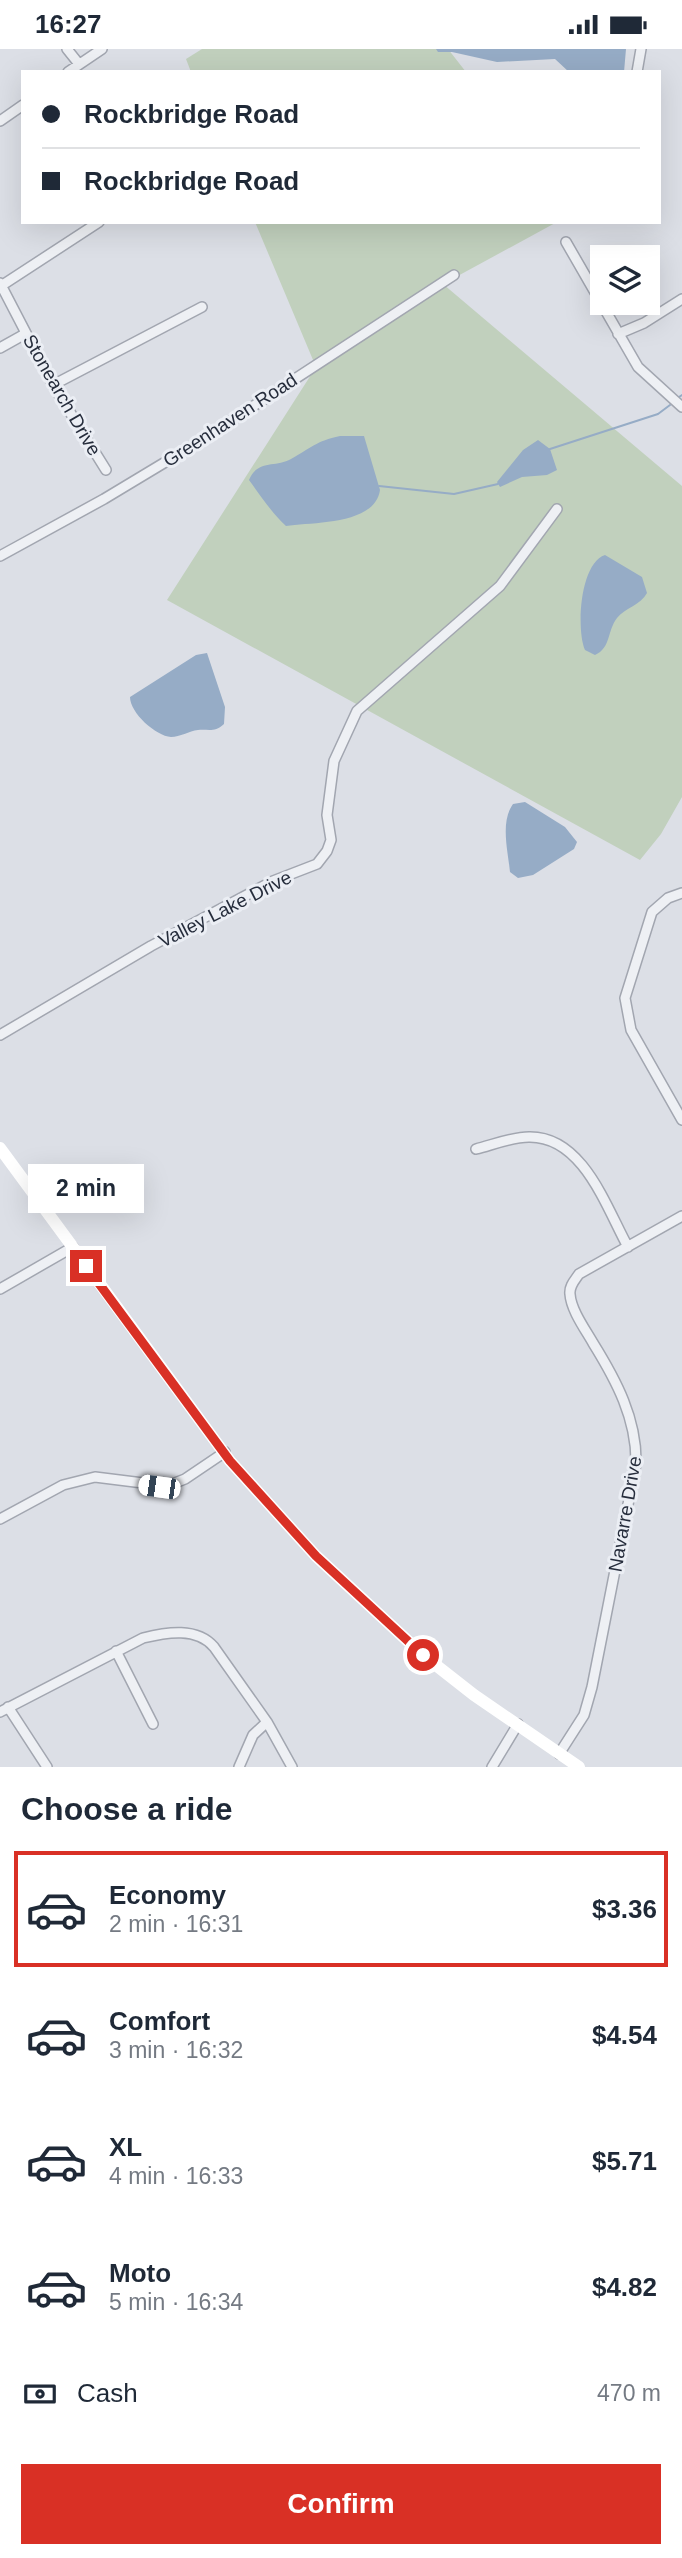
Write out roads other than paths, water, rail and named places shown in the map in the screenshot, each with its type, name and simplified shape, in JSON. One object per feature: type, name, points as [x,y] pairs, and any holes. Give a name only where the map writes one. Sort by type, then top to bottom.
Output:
[{"type":"main road","points":[[0,1148],[225,1452],[316,1556],[380,1617],[474,1695],[579,1767]]},
{"type":"street","points":[[66,49],[79,64]]},
{"type":"street","points":[[71,70],[102,49]]},
{"type":"street","points":[[637,70],[641,49]]},
{"type":"street","points":[[0,121],[21,106]]},
{"type":"street","points":[[1,284],[96,224]]},
{"type":"street","points":[[566,242],[638,367],[682,407]]},
{"type":"street","name":"Greenhaven Road","points":[[0,556],[104,499],[197,443],[454,275]]},
{"type":"street","name":"Stonearch Drive","points":[[1,284],[53,385],[106,470]]},
{"type":"street","points":[[618,334],[644,323],[682,299]]},
{"type":"street","points":[[53,385],[202,307]]},
{"type":"street","points":[[0,348],[25,334]]},
{"type":"street","name":"Valley Lake Drive","points":[[0,1035],[151,946],[272,881],[317,864],[331,840],[327,815],[334,761],[357,711],[499,586],[557,509]]},
{"type":"street","points":[[682,893],[668,898],[652,912],[625,998],[631,1030],[682,1120]]},
{"type":"street","points":[[476,1149],[527,1136],[548,1140],[567,1150],[583,1166],[628,1247]]},
{"type":"street","name":"Navarre Drive","points":[[559,1754],[584,1715],[592,1687],[636,1464],[637,1441],[620,1390],[580,1321],[570,1293],[572,1283],[579,1275],[682,1216]]},
{"type":"street","points":[[0,1289],[73,1247]]},
{"type":"street","points":[[0,1519],[63,1485],[95,1477],[167,1486],[185,1479],[225,1452]]},
{"type":"street","points":[[47,1767],[4,1710],[116,1651],[144,1638],[164,1633],[186,1633],[207,1639],[267,1722],[292,1767]]},
{"type":"street","points":[[116,1651],[153,1724]]},
{"type":"street","points":[[239,1767],[253,1735],[267,1722]]},
{"type":"street","points":[[492,1767],[518,1724]]},
{"type":"water","points":[[436,49],[626,49],[624,70],[567,70],[555,59],[497,62],[452,52],[438,52]]},
{"type":"water","points":[[340,436],[364,436],[380,490],[376,501],[367,510],[341,520],[286,526],[249,480],[253,473],[262,467],[285,462],[319,443]]},
{"type":"water","points":[[538,440],[550,449],[557,470],[547,475],[522,477],[500,487],[497,482],[523,450]]},
{"type":"water","points":[[605,555],[642,577],[647,593],[641,601],[617,618],[604,648],[595,655],[585,650],[582,640],[582,598],[590,570]]},
{"type":"water","points":[[207,653],[225,707],[224,724],[214,730],[198,730],[171,737],[158,733],[134,710],[130,697],[196,655]]},
{"type":"water","points":[[525,802],[565,827],[577,842],[574,849],[533,875],[518,878],[510,872],[506,828],[513,804]]},
{"type":"waterway","points":[[550,449],[658,414],[670,405]]},
{"type":"waterway","points":[[379,486],[454,494],[498,484]]}]
